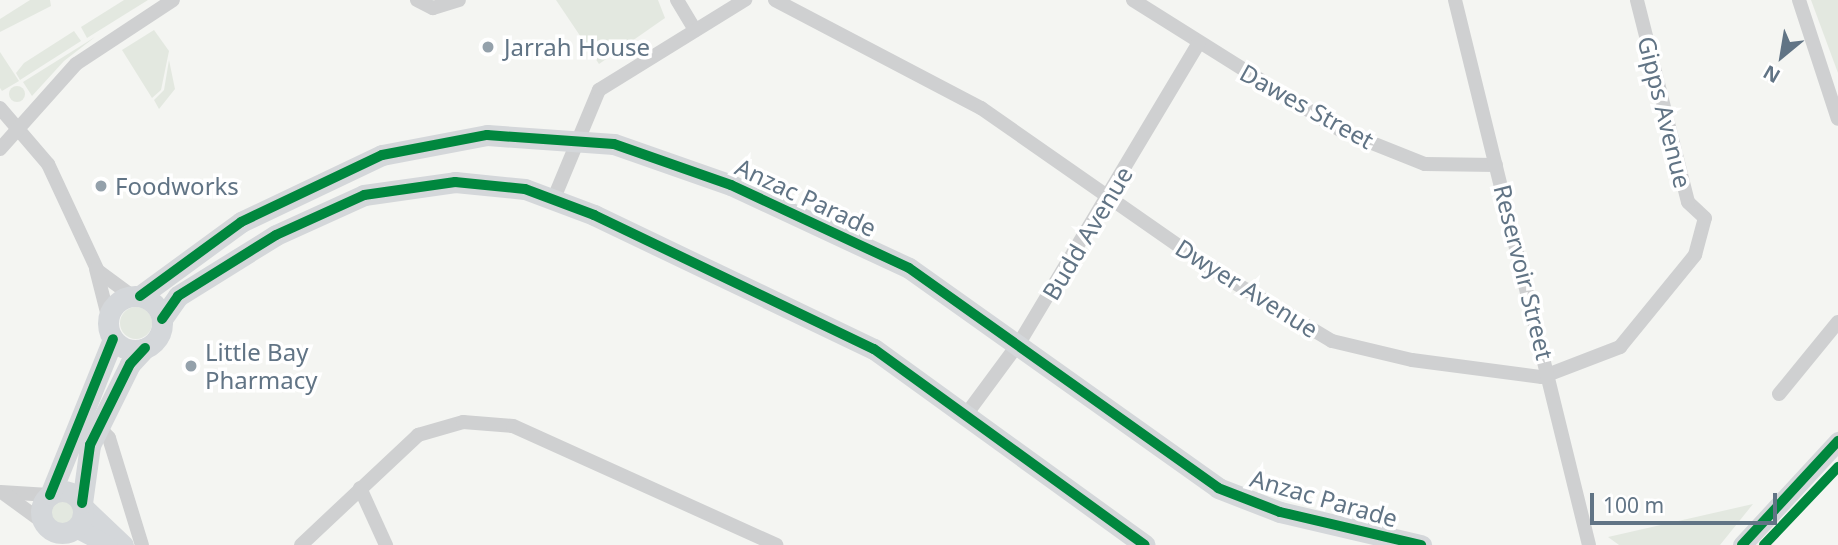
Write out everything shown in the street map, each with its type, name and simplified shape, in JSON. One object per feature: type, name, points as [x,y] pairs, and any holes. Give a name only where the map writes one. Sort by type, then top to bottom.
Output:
[{"type":"main road","name":"Anzac Parade","points":[[136,296],[241,222],[372,158],[487,135],[578,138],[687,167],[897,261],[1218,488],[1280,512],[1421,545]]},
{"type":"main road","points":[[71,535],[82,504],[83,465],[98,426],[130,364],[158,338],[162,319],[178,296],[276,235],[373,192],[470,182],[554,198],[862,342],[1145,545]]},
{"type":"main road","points":[[108,545],[71,535],[46,532],[41,510],[113,340],[108,316],[136,296],[154,304],[162,319]]},
{"type":"main road","points":[[113,340],[128,349],[145,348]]},
{"type":"main road","points":[[1742,545],[1838,441]]},
{"type":"main road","points":[[49,495],[67,491],[124,545]]},
{"type":"street","points":[[0,149],[76,64],[173,0]]},
{"type":"street","points":[[417,0],[435,8],[459,0]]},
{"type":"street","points":[[677,0],[695,30]]},
{"type":"street","points":[[554,198],[599,90],[745,0]]},
{"type":"street","name":"Dwyer Avenue","points":[[775,0],[981,108],[1109,194],[1210,268],[1332,341],[1412,360],[1550,376],[1586,365],[1638,328],[1695,255],[1705,218]]},
{"type":"street","name":"Dawes Street","points":[[1133,0],[1302,109],[1383,149],[1425,164],[1496,165]]},
{"type":"street","name":"Reservoir Street","points":[[1455,0],[1550,376],[1589,545]]},
{"type":"street","name":"Gipps Avenue","points":[[1637,0],[1688,202],[1705,218]]},
{"type":"street","points":[[1799,0],[1838,119]]},
{"type":"street","name":"Budd Avenue","points":[[965,416],[1018,345],[1199,43]]},
{"type":"street","points":[[0,108],[20,125],[76,214],[96,269],[108,316]]},
{"type":"street","points":[[96,269],[136,296]]},
{"type":"street","points":[[1779,394],[1838,321]]},
{"type":"street","points":[[302,545],[418,435],[463,422],[513,426],[776,545]]},
{"type":"street","points":[[98,426],[108,438],[142,545]]},
{"type":"street","points":[[360,488],[386,545]]},
{"type":"street","points":[[2,493],[49,495]]},
{"type":"street","points":[[2,493],[46,532]]},
{"type":"shaded area","points":[[30,0],[50,0],[51,6],[0,32],[0,19]]},
{"type":"shaded area","points":[[124,0],[148,0],[87,38],[81,27]]},
{"type":"shaded area","points":[[556,0],[658,0],[665,18],[599,64]]},
{"type":"shaded area","points":[[1811,0],[1838,0],[1838,73]]},
{"type":"shaded area","points":[[154,30],[169,51],[161,90],[152,98],[122,50]]},
{"type":"shaded area","points":[[74,31],[81,41],[20,80],[16,73],[24,63]]},
{"type":"shaded area","points":[[95,37],[64,61],[32,96],[23,82]]},
{"type":"shaded area","points":[[0,52],[19,81],[2,91],[0,88]]},
{"type":"shaded area","points":[[169,60],[175,89],[159,109],[154,100],[164,90]]},
{"type":"shaded area","points":[[14,86],[20,86],[25,94],[23,100],[14,102],[9,97],[9,91]]},
{"type":"shaded area","points":[[136,307],[148,311],[152,323],[148,335],[136,339],[124,335],[120,323],[124,311]]},
{"type":"shaded area","points":[[62,496],[73,501],[78,512],[73,523],[62,528],[51,523],[46,512],[51,501]]},
{"type":"shaded area","points":[[1753,504],[1720,545],[1619,545],[1608,537]]},
{"type":"cycle path","points":[[140,296],[241,222],[382,155],[487,135],[614,144],[731,185],[909,268],[1218,488],[1280,512],[1421,545]]},
{"type":"cycle path","points":[[162,319],[178,296],[276,235],[364,195],[455,182],[525,189],[594,215],[874,349],[1145,545]]},
{"type":"cycle path","points":[[50,495],[113,339]]},
{"type":"cycle path","points":[[82,503],[90,445],[130,364],[145,348]]},
{"type":"cycle path","points":[[1742,545],[1838,441]]},
{"type":"cycle path","points":[[1764,545],[1838,467]]},
{"type":"place","name":"Jarrah House","points":[[488,47]]},
{"type":"place","name":"Foodworks","points":[[101,186]]},
{"type":"place","name":"Little Bay Pharmacy","points":[[191,366]]}]
